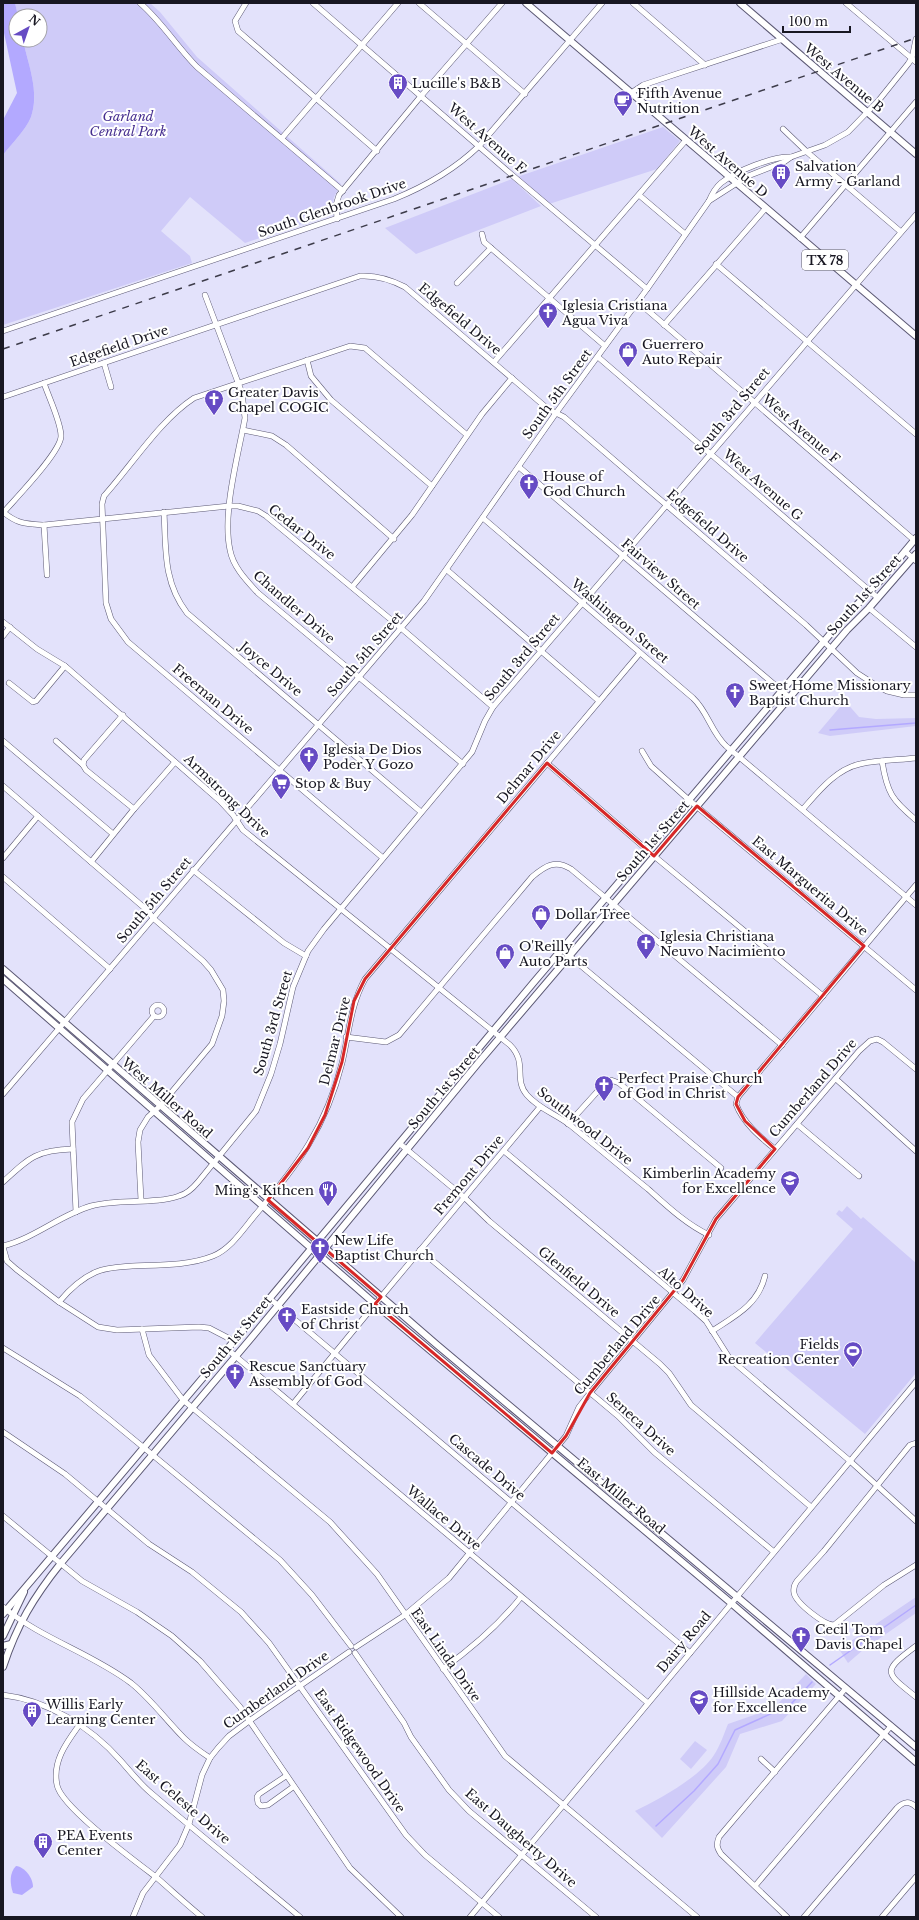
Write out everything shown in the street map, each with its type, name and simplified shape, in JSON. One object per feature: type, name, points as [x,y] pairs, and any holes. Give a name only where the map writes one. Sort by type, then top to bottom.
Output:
[{"type":"main road","name":"West Avenue D","points":[[526,3],[854,285],[916,336]]},
{"type":"main road","name":"West Avenue B","points":[[740,3],[916,154]]},
{"type":"main road","name":"South 1st Street","points":[[4,1611],[234,1341],[446,1086],[731,750],[915,539]]},
{"type":"main road","name":"South 1st Street","points":[[3,1667],[21,1621],[38,1593],[61,1563],[278,1305],[500,1037],[789,697],[915,557]]},
{"type":"main road","name":"West Miller Road","points":[[3,969],[64,1024],[317,1242]]},
{"type":"main road","name":"West Miller Road","points":[[3,979],[312,1248]]},
{"type":"main road","points":[[446,1086],[454,1093]]},
{"type":"main road","points":[[352,1199],[360,1206]]},
{"type":"main road","name":"East Miller Road","points":[[317,1242],[557,1447],[916,1747]]},
{"type":"main road","name":"East Miller Road","points":[[312,1248],[375,1304],[731,1603],[916,1762]]},
{"type":"main road","points":[[464,1378],[469,1372]]},
{"type":"main road","points":[[645,1531],[651,1525]]},
{"type":"main road","name":"South 1st Street","points":[[3,1636],[26,1587]]},
{"type":"main road","points":[[3,1646],[11,1644]]},
{"type":"street","points":[[140,3],[158,19],[184,54],[197,67],[343,190]]},
{"type":"street","points":[[246,3],[235,21],[238,30],[377,151]]},
{"type":"street","name":"West Avenue F","points":[[313,3],[647,289]]},
{"type":"street","points":[[282,138],[398,3]]},
{"type":"street","points":[[419,3],[525,94]]},
{"type":"street","points":[[337,219],[336,205],[343,190],[377,151],[421,96],[502,3]]},
{"type":"street","name":"South Glenbrook Drive","points":[[3,330],[337,219],[394,199],[430,184],[459,164],[479,146],[602,3]]},
{"type":"street","points":[[633,3],[705,65]]},
{"type":"street","points":[[846,3],[914,60]]},
{"type":"street","points":[[631,93],[644,85],[782,39]]},
{"type":"street","name":"South 5th Street","points":[[709,201],[748,176],[833,141],[848,132],[868,112],[914,60],[916,39]]},
{"type":"street","points":[[800,238],[916,102]]},
{"type":"street","points":[[783,129],[807,152],[901,232]]},
{"type":"street","points":[[494,362],[686,140]]},
{"type":"street","name":"South 5th Street","points":[[3,1094],[424,601],[556,413],[638,302],[709,201],[713,191],[730,178],[775,158],[781,156],[791,157]]},
{"type":"street","points":[[639,195],[685,234]]},
{"type":"street","points":[[664,325],[764,208]]},
{"type":"street","name":"South 3rd Street","points":[[3,1246],[29,1238],[69,1214],[91,1206],[141,1200],[169,1199],[180,1196],[189,1191],[198,1182],[256,1111],[280,1044],[293,987],[306,956],[324,929],[340,908],[463,764],[477,744],[485,721],[493,707],[624,556],[854,285],[916,215]]},
{"type":"street","points":[[482,234],[484,242],[605,346]]},
{"type":"street","points":[[457,284],[491,248]]},
{"type":"street","points":[[716,264],[916,434]]},
{"type":"street","name":"Edgefield Drive","points":[[3,397],[360,276],[376,276],[392,280],[405,287],[548,409],[564,417],[824,642],[857,673],[887,690],[904,695],[916,695]]},
{"type":"street","name":"Chandler Drive","points":[[205,295],[238,383],[245,407],[243,430],[229,506],[228,527],[230,550],[243,577],[258,593],[463,764]]},
{"type":"street","name":"West Avenue F","points":[[638,302],[915,539]]},
{"type":"street","name":"Freeman Drive","points":[[383,858],[128,642],[118,631],[111,619],[106,603],[102,504],[104,496],[179,408],[194,398],[350,346],[364,348],[468,435]]},
{"type":"street","name":"West Avenue G","points":[[598,357],[878,598]]},
{"type":"street","points":[[307,360],[311,376],[331,400],[432,486]]},
{"type":"street","points":[[104,363],[111,387]]},
{"type":"street","points":[[352,587],[394,539],[502,388],[512,378]]},
{"type":"street","points":[[3,512],[52,455],[59,443],[60,431],[44,383]]},
{"type":"street","points":[[243,430],[272,436],[286,445],[394,539]]},
{"type":"street","name":"Fairview Street","points":[[519,467],[789,697]]},
{"type":"street","name":"Cedar Drive","points":[[3,512],[12,520],[21,524],[44,524],[229,506],[238,506],[258,511],[352,587],[493,707]]},
{"type":"street","name":"Joyce Drive","points":[[164,512],[168,572],[173,592],[187,613],[421,812]]},
{"type":"street","name":"Washington Street","points":[[483,518],[698,703],[716,735],[731,750],[916,905]]},
{"type":"street","points":[[44,524],[47,575]]},
{"type":"street","points":[[905,551],[915,557]]},
{"type":"street","points":[[446,570],[599,701]]},
{"type":"street","points":[[869,608],[916,646]]},
{"type":"street","name":"Armstrong Drive","points":[[3,622],[37,650],[65,666],[220,801],[243,830],[493,1031]]},
{"type":"street","points":[[3,636],[10,627]]},
{"type":"street","name":"Delmar Drive","points":[[59,1302],[78,1283],[97,1271],[119,1267],[202,1260],[215,1255],[229,1244],[268,1200],[304,1154],[325,1115],[342,1062],[354,1001],[365,979],[640,653]]},
{"type":"street","points":[[9,683],[33,702],[36,701],[65,666]]},
{"type":"street","points":[[83,765],[84,760],[123,715]]},
{"type":"street","points":[[3,740],[113,834]]},
{"type":"street","points":[[56,741],[83,765],[86,770],[134,809]]},
{"type":"street","name":"East Marguerita Drive","points":[[642,751],[651,766],[689,800],[916,990]]},
{"type":"street","points":[[803,809],[835,776],[848,768],[860,764],[916,758]]},
{"type":"street","points":[[882,761],[889,792],[895,801],[916,820]]},
{"type":"street","points":[[91,862],[175,762]]},
{"type":"street","points":[[547,763],[654,856],[823,996]]},
{"type":"street","points":[[3,786],[148,911],[153,918],[203,961],[211,970],[222,990],[224,1001],[222,1016],[212,1044],[143,1124],[140,1130],[138,1142],[141,1200]]},
{"type":"street","points":[[3,858],[38,816]]},
{"type":"street","points":[[346,1038],[378,1043],[392,1040],[400,1035],[532,878],[543,867],[551,864],[564,865],[606,898],[782,1045]]},
{"type":"street","points":[[193,870],[284,943],[306,956]]},
{"type":"street","points":[[3,877],[110,969]]},
{"type":"street","points":[[775,1149],[756,1133],[745,1120],[736,1104],[738,1097],[916,885]]},
{"type":"street","points":[[562,949],[738,1097]]},
{"type":"street","points":[[76,1212],[76,1173],[72,1122],[76,1111],[83,1099],[154,1016]]},
{"type":"street","name":"Southwood Drive","points":[[493,1031],[517,1053],[521,1064],[521,1086],[528,1096],[540,1107],[568,1124],[686,1222],[709,1235]]},
{"type":"street","name":"Cumberland Drive","points":[[133,1917],[143,1893],[180,1845],[189,1824],[202,1775],[210,1758],[229,1736],[349,1652],[352,1654],[354,1649],[405,1615],[449,1578],[557,1447],[570,1429],[579,1408],[590,1393],[674,1293],[709,1235],[716,1219],[859,1051],[870,1041],[876,1039],[883,1042],[916,1069]]},
{"type":"street","points":[[836,1079],[915,1147]]},
{"type":"street","points":[[568,1124],[606,1082],[610,1080],[619,1083],[721,1168]]},
{"type":"street","name":"Fremont Drive","points":[[293,1404],[540,1107]]},
{"type":"street","points":[[797,1124],[859,1176]]},
{"type":"street","name":"Glenfield Drive","points":[[399,1143],[465,1198],[488,1221],[669,1373],[691,1405],[811,1507]]},
{"type":"street","points":[[3,1182],[28,1159],[40,1153],[52,1150],[73,1149]]},
{"type":"street","name":"Alto Drive","points":[[504,1151],[706,1321],[730,1359],[878,1485],[916,1521]]},
{"type":"street","points":[[3,1246],[7,1261],[59,1302],[98,1327],[117,1330],[209,1328],[234,1341]]},
{"type":"street","name":"Seneca Drive","points":[[420,1250],[631,1428],[654,1452],[774,1552]]},
{"type":"street","points":[[712,1331],[746,1309],[762,1288],[765,1276]]},
{"type":"street","name":"Cascade Drive","points":[[269,1298],[690,1653]]},
{"type":"street","name":"East Linda Drive","points":[[142,1329],[148,1355],[183,1400],[330,1522],[377,1574],[505,1756],[697,1917]]},
{"type":"street","name":"East Daugherty Drive","points":[[3,1348],[80,1396],[280,1560],[312,1595],[354,1649],[404,1723],[411,1737],[449,1790],[470,1811],[596,1917]]},
{"type":"street","name":"Wallace Drive","points":[[227,1349],[648,1703]]},
{"type":"street","name":"Dairy Road","points":[[470,1917],[916,1382]]},
{"type":"street","name":"East Ridgewood Drive","points":[[3,1432],[65,1474],[149,1544],[192,1572],[241,1612],[269,1643],[301,1686],[406,1835],[425,1855],[499,1917]]},
{"type":"street","points":[[916,1443],[910,1445],[824,1551],[794,1585],[794,1592],[797,1600],[815,1616],[829,1625],[834,1625],[884,1585],[916,1565]]},
{"type":"street","points":[[3,1516],[82,1581],[137,1612],[172,1636],[209,1670],[240,1707],[293,1787],[350,1868],[401,1917]]},
{"type":"street","points":[[443,1669],[465,1653],[493,1628],[521,1597]]},
{"type":"street","points":[[4,1611],[112,1670],[132,1684],[160,1711],[183,1737],[210,1758]]},
{"type":"street","points":[[916,1646],[896,1662],[891,1668],[892,1677],[916,1697]]},
{"type":"street","points":[[787,1917],[722,1854],[717,1848],[719,1838],[846,1688]]},
{"type":"street","name":"East Celeste Drive","points":[[3,1695],[38,1704],[80,1724],[103,1743],[150,1792],[300,1917]]},
{"type":"street","points":[[80,1724],[64,1746],[58,1760],[56,1774],[59,1791],[70,1806],[202,1917]]},
{"type":"street","points":[[755,1886],[891,1726]]},
{"type":"street","points":[[761,1759],[775,1772]]},
{"type":"street","points":[[286,1776],[259,1794],[257,1797],[258,1803],[261,1806],[268,1805],[293,1787]]},
{"type":"street","points":[[804,1917],[902,1803],[907,1802],[916,1807]]},
{"type":"street","points":[[882,1917],[915,1880]]},
{"type":"highlighted area","points":[[547,763],[654,856],[697,806],[864,946],[738,1097],[736,1104],[745,1121],[775,1149],[716,1219],[683,1280],[590,1393],[566,1436],[552,1453],[375,1304],[381,1297],[268,1200],[308,1148],[325,1115],[342,1062],[354,1001],[365,979]]},
{"type":"green space","name":"Garland Central Park","points":[[15,3],[150,3],[160,12],[197,57],[341,184],[334,197],[331,214],[245,243],[190,197],[161,231],[190,256],[192,263],[3,325],[3,155],[18,137],[31,117],[34,88],[25,48],[48,48],[48,8],[16,8]]},
{"type":"green space","points":[[663,127],[680,141],[657,169],[549,204],[517,177]]},
{"type":"green space","points":[[512,179],[541,206],[416,254],[385,228]]},
{"type":"green space","points":[[845,701],[859,717],[876,719],[916,718],[916,726],[830,736],[818,733]]},
{"type":"green space","points":[[847,1206],[861,1219],[863,1217],[916,1263],[916,1373],[865,1434],[755,1343],[853,1229],[836,1214],[839,1210],[842,1212]]},
{"type":"green space","points":[[916,1597],[916,1613],[863,1650],[848,1663],[839,1649]]},
{"type":"green space","points":[[806,1674],[816,1684],[782,1721],[740,1734],[726,1767],[662,1838],[635,1811],[678,1787],[708,1763],[722,1740],[728,1724],[774,1708]]},
{"type":"green space","points":[[695,1741],[707,1750],[691,1769],[680,1759]]},
{"type":"shaded area","points":[[3,3],[15,3],[16,8],[8,8],[8,48],[25,48],[34,88],[34,98],[31,117],[22,132],[3,155],[3,120],[17,93],[4,33]]},
{"type":"shaded area","points":[[16,1866],[25,1871],[33,1884],[33,1887],[22,1895],[13,1893],[11,1886],[11,1875]]},
{"type":"waterway","points":[[830,730],[916,723]]},
{"type":"waterway","points":[[830,1665],[916,1605]]},
{"type":"waterway","points":[[656,1826],[694,1791],[718,1764],[735,1730],[790,1705],[812,1682]]},
{"type":"railway","points":[[3,349],[916,38]]},
{"type":"place","name":"Lucille's B&B","points":[[398,100]]},
{"type":"place","name":"Fifth Avenue Nutrition","points":[[623,117]]},
{"type":"place","name":"Salvation Army - Garland","points":[[781,190]]},
{"type":"place","name":"Iglesia Cristiana Agua Viva","points":[[548,329]]},
{"type":"place","name":"Guerrero Auto Repair","points":[[628,368]]},
{"type":"place","name":"Greater Davis Chapel COGIC","points":[[214,416]]},
{"type":"place","name":"House of God Church","points":[[529,500]]},
{"type":"place","name":"Sweet Home Missionary Baptist Church","points":[[735,709]]},
{"type":"place","name":"Iglesia De Dios Poder Y Gozo","points":[[309,773]]},
{"type":"place","name":"Stop & Buy","points":[[281,800]]},
{"type":"place","name":"Dollar Tree","points":[[541,931]]},
{"type":"place","name":"Iglesia Christiana Neuvo Nacimiento","points":[[646,960]]},
{"type":"place","name":"O'Reilly Auto Parts","points":[[505,970]]},
{"type":"place","name":"Perfect Praise Church of God in Christ","points":[[604,1102]]},
{"type":"place","name":"Kimberlin Academy for Excellence","points":[[790,1197]]},
{"type":"place","name":"Ming's Kithcen","points":[[328,1207]]},
{"type":"place","name":"New Life Baptist Church","points":[[320,1264]]},
{"type":"place","name":"Eastside Church of Christ","points":[[287,1333]]},
{"type":"place","name":"Fields Recreation Center","points":[[853,1368]]},
{"type":"place","name":"Rescue Sanctuary Assembly of God","points":[[235,1390]]},
{"type":"place","name":"Cecil Tom Davis Chapel","points":[[801,1653]]},
{"type":"place","name":"Hillside Academy for Excellence","points":[[699,1716]]},
{"type":"place","name":"Willis Early Learning Center","points":[[32,1728]]},
{"type":"place","name":"PEA Events Center","points":[[43,1859]]}]
